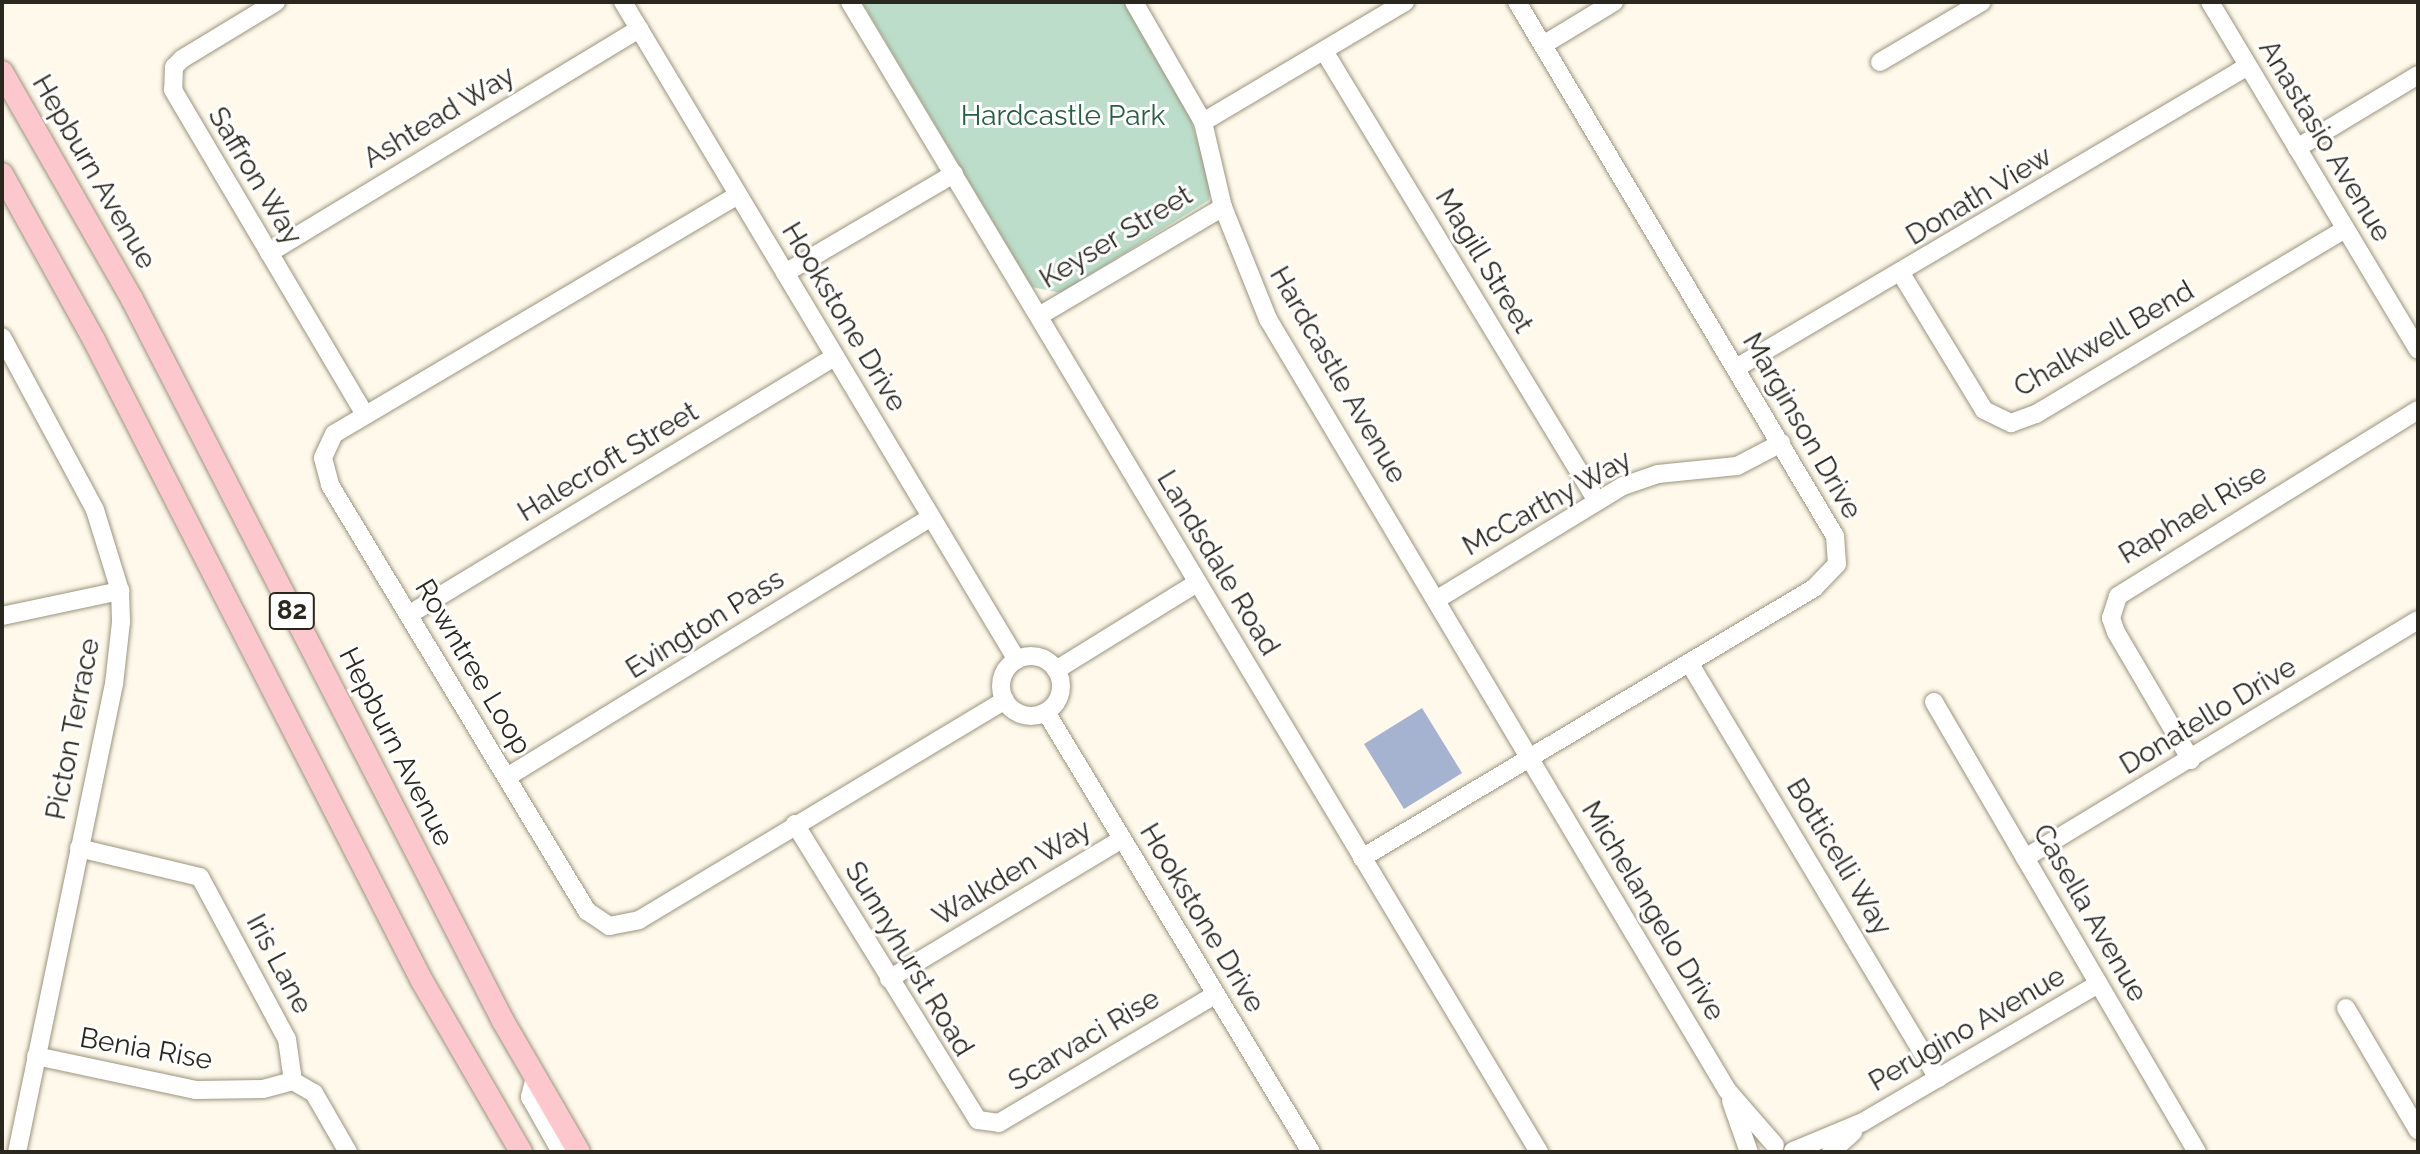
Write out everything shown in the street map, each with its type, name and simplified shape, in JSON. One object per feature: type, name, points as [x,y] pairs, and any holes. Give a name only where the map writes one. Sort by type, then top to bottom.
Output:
[{"type":"main road","name":"Hepburn Avenue","points":[[2,72],[132,299],[535,1077],[579,1152]]},
{"type":"main road","name":"82","points":[[5,178],[422,981],[521,1152]]},
{"type":"street","name":"Saffron Way","points":[[276,2],[182,59],[171,79],[179,105],[365,415]]},
{"type":"street","name":"Hookstone Drive","points":[[623,2],[1017,660]]},
{"type":"street","name":"Landsdale Road","points":[[850,2],[1539,1152]]},
{"type":"street","name":"Hardcastle Avenue","points":[[1134,2],[1203,122],[1223,207],[1268,319],[1531,759]]},
{"type":"street","points":[[1203,122],[1405,2]]},
{"type":"street","name":"Marginson Drive","points":[[1362,858],[1814,588],[1837,564],[1835,536],[1517,2]]},
{"type":"street","points":[[1543,45],[1614,2]]},
{"type":"street","points":[[1880,62],[1982,2]]},
{"type":"street","name":"Anastasio Avenue","points":[[2210,2],[2418,350]]},
{"type":"street","name":"Ashtead Way","points":[[269,253],[639,29]]},
{"type":"street","name":"Magill Street","points":[[1324,51],[1597,501]]},
{"type":"street","name":"Donath View","points":[[1736,368],[1902,275],[2248,66]]},
{"type":"street","points":[[2297,148],[2418,75]]},
{"type":"street","points":[[785,273],[954,174]]},
{"type":"street","name":"Rowntree Loop","points":[[738,195],[365,415],[327,444],[325,472],[587,911],[609,926],[639,920],[1005,700]]},
{"type":"street","name":"Keyser Street","points":[[1039,316],[1223,207]]},
{"type":"street","name":"Chalkwell Bend","points":[[1902,275],[1984,410],[2011,423],[2036,414],[2345,229]]},
{"type":"street","name":"Picton Terrace","points":[[2,337],[95,510],[120,591],[114,684],[17,1152]]},
{"type":"street","name":"Halecroft Street","points":[[410,614],[835,357]]},
{"type":"street","name":"Raphael Rise","points":[[2191,760],[2116,632],[2111,618],[2118,596],[2418,410]]},
{"type":"street","name":"McCarthy Way","points":[[1436,600],[1597,501],[1658,474],[1737,466],[1781,443]]},
{"type":"street","name":"Evington Pass","points":[[507,777],[931,517]]},
{"type":"street","points":[[1056,670],[1197,583]]},
{"type":"street","points":[[2,616],[120,591]]},
{"type":"street","name":"Donatello Drive","points":[[2025,858],[2418,620]]},
{"type":"street","points":[[1035,656],[1056,670],[1060,694],[1046,712],[1021,714],[1005,700],[1002,678],[1017,660],[1035,656]]},
{"type":"street","name":"Botticelli Way","points":[[1690,664],[1938,1079]]},
{"type":"street","name":"Casella Avenue","points":[[1934,702],[2098,984],[2189,1149]]},
{"type":"street","name":"Hookstone Drive","points":[[1046,712],[1311,1152]]},
{"type":"street","name":"Michelangelo Drive","points":[[1531,759],[1727,1090],[1780,1150]]},
{"type":"street","name":"Sunnyhurst Road","points":[[795,824],[978,1120]]},
{"type":"street","name":"Walkden Way","points":[[889,979],[1122,839]]},
{"type":"street","name":"Iris Lane","points":[[79,848],[200,877],[287,1039],[293,1081]]},
{"type":"street","name":"Perugino Avenue","points":[[1780,1150],[1863,1122],[2098,984]]},
{"type":"street","name":"Scarvaci Rise","points":[[978,1120],[999,1123],[1216,994]]},
{"type":"street","points":[[2346,1008],[2418,1130]]},
{"type":"street","name":"Benia Rise","points":[[36,1056],[196,1090],[263,1089],[293,1081]]},
{"type":"street","points":[[535,1077],[530,1097],[561,1152]]},
{"type":"street","points":[[293,1081],[322,1104],[348,1152]]},
{"type":"street","name":"Michelangelo Drive","points":[[1727,1090],[1749,1152]]},
{"type":"street","name":"Perugino Avenue","points":[[1831,1152],[1863,1122]]},
{"type":"green space","name":"Hardcastle Park","points":[[862,2],[1126,2],[1188,110],[1211,185],[1209,200],[1061,293],[1032,287]]},
{"type":"water","points":[[1422,708],[1462,773],[1404,809],[1364,744]]}]
